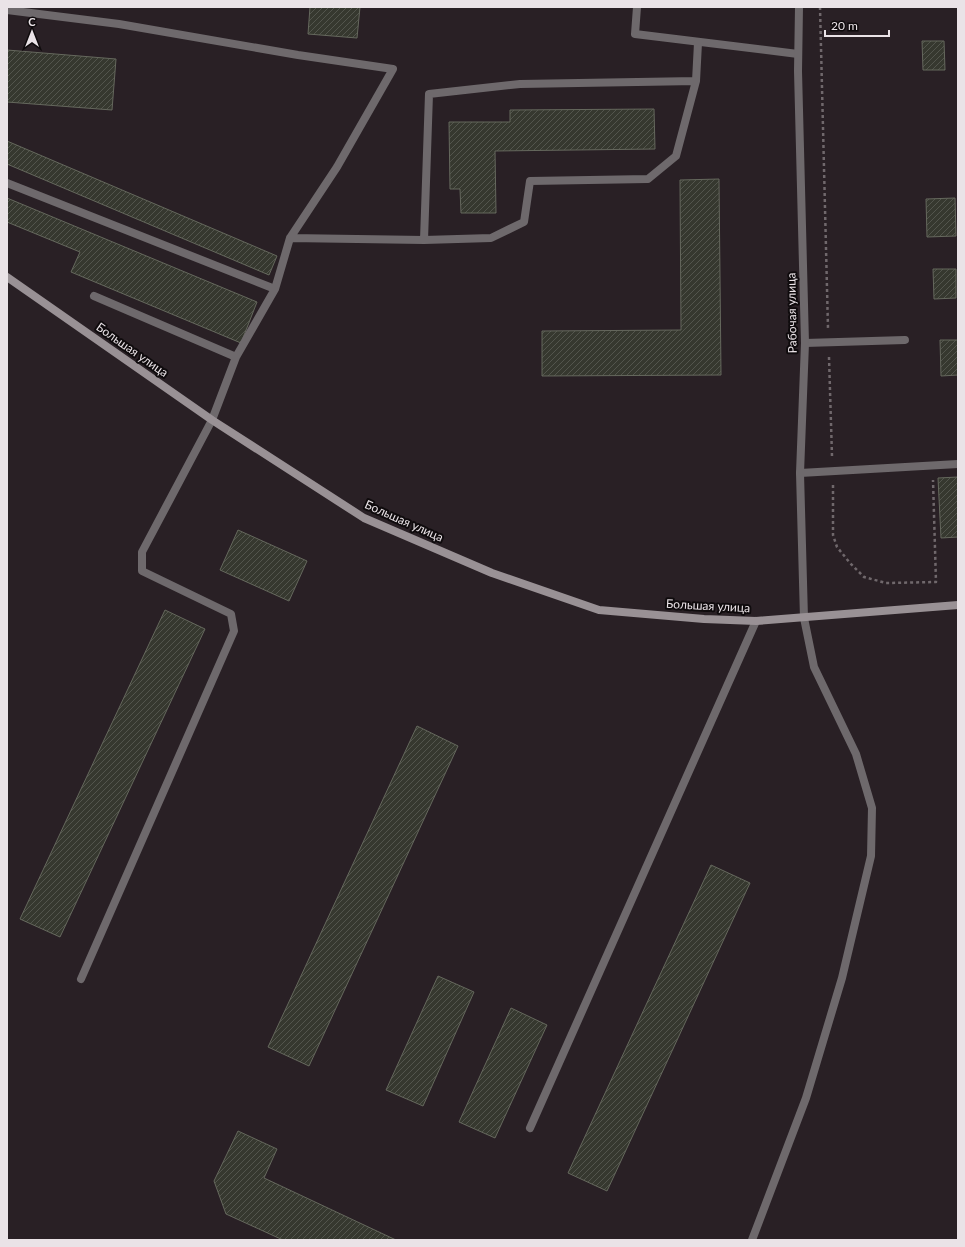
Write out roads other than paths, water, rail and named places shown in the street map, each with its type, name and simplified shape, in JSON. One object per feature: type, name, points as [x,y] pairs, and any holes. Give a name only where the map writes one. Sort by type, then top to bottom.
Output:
[{"type":"street","points":[[637,7],[636,34],[698,43],[798,54]]},
{"type":"street","name":"Рабочая улица","points":[[752,1240],[806,1098],[820,1053],[842,978],[871,856],[872,808],[856,754],[814,667],[804,618],[800,474],[805,343],[798,54],[799,7]]},
{"type":"street","points":[[7,10],[119,24],[298,55],[393,69],[336,167],[290,238],[274,289],[236,357],[212,420],[142,552],[142,571],[231,614],[234,632],[81,979]]},
{"type":"street","points":[[290,238],[424,240],[491,238],[524,222],[530,181],[648,179],[676,156],[696,80],[698,43]]},
{"type":"street","points":[[424,240],[429,94],[520,84],[696,80]]},
{"type":"street","points":[[7,183],[274,289]]},
{"type":"street","name":"Большая улица","points":[[7,277],[212,420],[364,518],[492,573],[599,610],[704,619],[756,621],[958,605]]},
{"type":"street","points":[[94,296],[236,357]]},
{"type":"street","points":[[805,343],[905,340]]},
{"type":"street","points":[[800,474],[958,464]]},
{"type":"street","points":[[530,1128],[756,621]]}]
